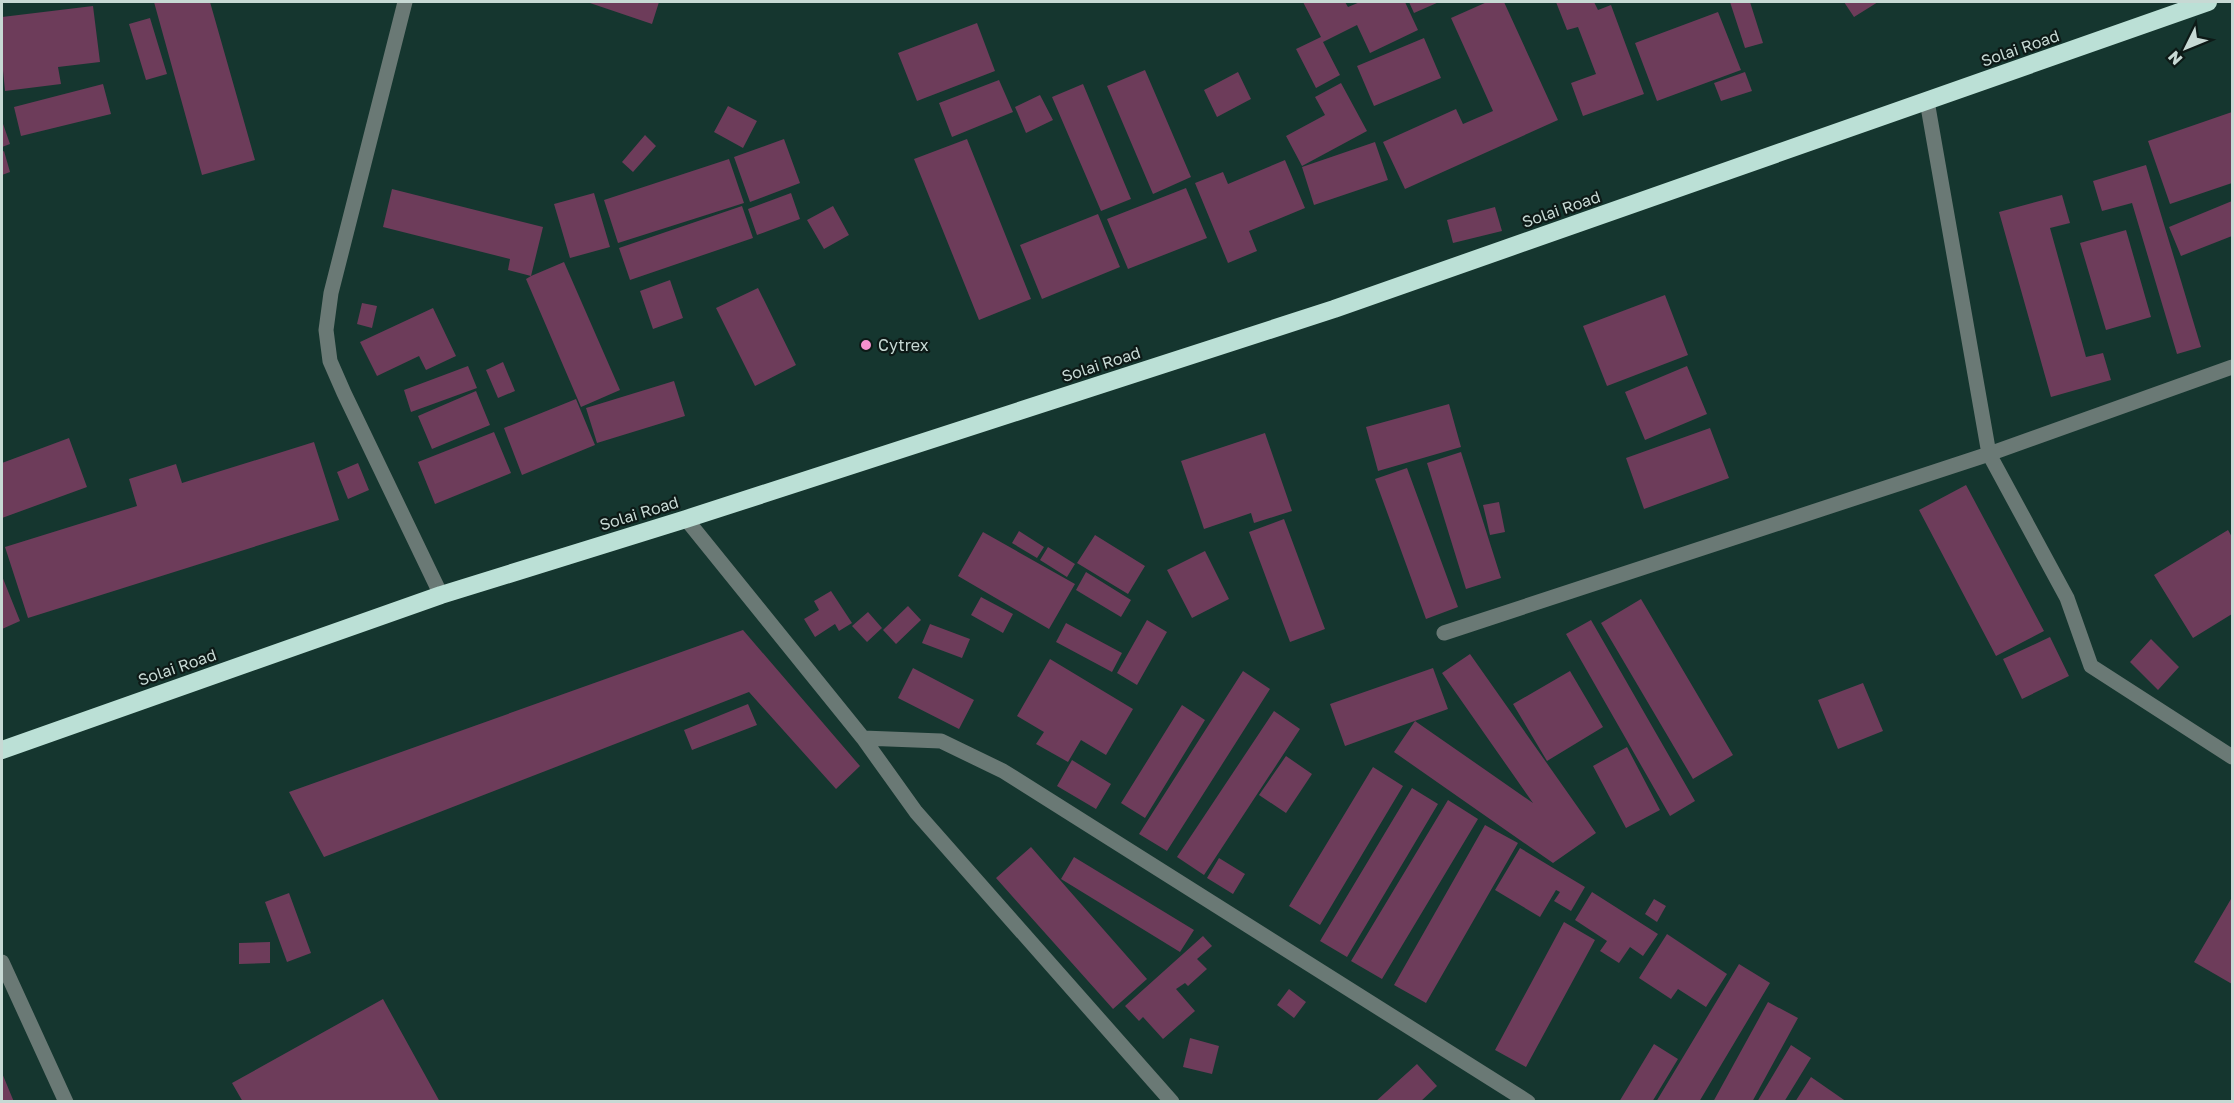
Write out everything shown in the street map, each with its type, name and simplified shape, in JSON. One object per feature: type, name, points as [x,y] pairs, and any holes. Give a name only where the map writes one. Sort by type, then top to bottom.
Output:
[{"type":"highway","name":"Solai Road","points":[[2,750],[441,595],[686,519],[1334,309],[2208,2]]},
{"type":"street","points":[[405,2],[330,293],[326,330],[330,361],[441,595]]},
{"type":"street","points":[[1927,101],[1989,454],[2067,598],[2091,666],[2232,757]]},
{"type":"street","points":[[1444,633],[1989,454],[2232,367]]},
{"type":"street","points":[[686,519],[863,738],[916,812],[1172,1101]]},
{"type":"street","points":[[863,738],[941,741],[1003,771],[1528,1101]]},
{"type":"street","points":[[2,962],[66,1101]]},
{"type":"building","points":[[154,2],[210,2],[255,160],[202,175]]},
{"type":"building","points":[[587,2],[659,2],[652,24]]},
{"type":"building","points":[[1303,2],[1345,2],[1348,7],[1360,2],[1405,2],[1418,30],[1370,53],[1357,25],[1323,42],[1340,75],[1316,88],[1296,49],[1321,37]]},
{"type":"building","points":[[1409,2],[1439,2],[1414,13]]},
{"type":"building","points":[[1487,2],[1504,2],[1558,120],[1405,189],[1383,142],[1456,109],[1463,124],[1493,111],[1451,18]]},
{"type":"building","points":[[1556,2],[1594,2],[1598,10],[1611,5],[1644,94],[1583,116],[1571,83],[1596,74],[1578,27],[1567,30]]},
{"type":"building","points":[[1730,2],[1750,2],[1763,43],[1745,48]]},
{"type":"building","points":[[1844,2],[1878,2],[1854,17]]},
{"type":"building","points":[[93,6],[100,62],[58,67],[61,84],[5,91],[2,17]]},
{"type":"building","points":[[1718,12],[1741,70],[1657,101],[1635,43]]},
{"type":"building","points":[[150,18],[167,74],[146,80],[129,24]]},
{"type":"building","points":[[977,23],[995,71],[917,101],[898,53]]},
{"type":"building","points":[[1424,38],[1441,78],[1374,106],[1357,66]]},
{"type":"building","points":[[1145,70],[1191,177],[1153,194],[1107,86]]},
{"type":"building","points":[[1238,72],[1251,99],[1217,117],[1204,90]]},
{"type":"building","points":[[1745,72],[1752,91],[1721,101],[1714,83]]},
{"type":"building","points":[[999,80],[1013,112],[952,137],[939,103]]},
{"type":"building","points":[[1341,83],[1367,131],[1302,166],[1286,136],[1325,115],[1315,97]]},
{"type":"building","points":[[103,84],[111,114],[21,136],[14,107]]},
{"type":"building","points":[[1083,84],[1131,199],[1101,211],[1052,97]]},
{"type":"building","points":[[1040,95],[1053,120],[1026,133],[1015,107]]},
{"type":"building","points":[[728,106],[757,121],[743,148],[714,132]]},
{"type":"building","points":[[2232,112],[2232,183],[2170,204],[2148,141]]},
{"type":"building","points":[[2,121],[10,144],[2,147]]},
{"type":"building","points":[[645,135],[656,146],[633,172],[622,162]]},
{"type":"building","points":[[784,139],[800,183],[750,202],[734,157]]},
{"type":"building","points":[[967,139],[1031,299],[979,320],[914,159]]},
{"type":"building","points":[[1375,142],[1388,180],[1314,205],[1302,167]]},
{"type":"building","points":[[4,151],[10,172],[2,175],[2,152]]},
{"type":"building","points":[[729,159],[744,203],[618,243],[604,200]]},
{"type":"building","points":[[1285,160],[1305,208],[1249,231],[1257,251],[1228,263],[1195,183],[1223,172],[1228,184]]},
{"type":"building","points":[[2146,165],[2201,347],[2177,354],[2132,203],[2102,211],[2093,181]]},
{"type":"building","points":[[1186,188],[1207,238],[1128,269],[1107,219]]},
{"type":"building","points":[[392,189],[543,227],[531,276],[508,270],[510,259],[383,227]]},
{"type":"building","points":[[594,193],[610,247],[570,258],[554,204]]},
{"type":"building","points":[[791,193],[800,219],[757,235],[748,209]]},
{"type":"building","points":[[2062,195],[2070,223],[2050,228],[2086,357],[2103,353],[2111,380],[2051,397],[1999,212]]},
{"type":"building","points":[[2232,201],[2232,236],[2181,256],[2169,227]]},
{"type":"building","points":[[742,206],[753,238],[630,280],[619,248]]},
{"type":"building","points":[[833,206],[849,235],[824,249],[807,220]]},
{"type":"building","points":[[1495,207],[1502,231],[1453,243],[1447,220]]},
{"type":"building","points":[[1098,214],[1120,267],[1042,299],[1020,245]]},
{"type":"building","points":[[2126,230],[2151,317],[2106,330],[2080,243]]},
{"type":"building","points":[[564,262],[620,390],[581,407],[526,279]]},
{"type":"building","points":[[670,280],[683,318],[653,329],[640,291]]},
{"type":"building","points":[[758,288],[796,365],[755,386],[716,308]]},
{"type":"building","points":[[1665,295],[1688,355],[1607,386],[1583,326]]},
{"type":"building","points":[[362,303],[377,306],[372,328],[357,324]]},
{"type":"building","points":[[433,308],[456,356],[426,370],[419,356],[377,376],[360,342]]},
{"type":"building","points":[[503,362],[515,391],[498,398],[486,370]]},
{"type":"building","points":[[468,366],[477,388],[411,412],[404,390]]},
{"type":"building","points":[[1687,366],[1707,414],[1645,440],[1625,392]]},
{"type":"building","points":[[674,381],[685,416],[597,443],[586,408]]},
{"type":"building","points":[[476,391],[490,425],[432,449],[418,416]]},
{"type":"building","points":[[576,399],[595,445],[522,475],[504,428]]},
{"type":"building","points":[[1449,404],[1461,447],[1378,471],[1366,427]]},
{"type":"building","points":[[1710,428],[1729,478],[1644,509],[1626,458]]},
{"type":"building","points":[[494,432],[511,473],[435,504],[418,462]]},
{"type":"building","points":[[1265,433],[1292,511],[1254,523],[1251,513],[1204,529],[1181,461]]},
{"type":"building","points":[[69,438],[87,487],[2,518],[2,463]]},
{"type":"building","points":[[314,442],[339,520],[28,618],[5,547],[137,506],[129,479],[176,464],[182,483]]},
{"type":"building","points":[[1461,452],[1501,578],[1466,589],[1427,463]]},
{"type":"building","points":[[358,463],[369,490],[348,499],[337,472]]},
{"type":"building","points":[[1407,468],[1458,607],[1426,619],[1375,479]]},
{"type":"building","points":[[1966,485],[2044,631],[1996,656],[1919,510]]},
{"type":"building","points":[[1499,502],[1505,532],[1490,535],[1483,505]]},
{"type":"building","points":[[1284,519],[1325,629],[1290,642],[1249,532]]},
{"type":"building","points":[[2228,530],[2232,537],[2232,614],[2193,638],[2154,575]]},
{"type":"building","points":[[1019,531],[1044,547],[1037,558],[1012,543]]},
{"type":"building","points":[[983,532],[1075,584],[1049,629],[958,576]]},
{"type":"building","points":[[1095,535],[1145,566],[1128,594],[1077,563]]},
{"type":"building","points":[[1048,547],[1075,564],[1067,577],[1040,560]]},
{"type":"building","points":[[1205,551],[1229,599],[1192,618],[1167,570]]},
{"type":"building","points":[[1086,572],[1131,600],[1121,617],[1076,590]]},
{"type":"building","points":[[2,576],[20,621],[2,629]]},
{"type":"building","points":[[831,591],[852,623],[839,631],[835,624],[815,637],[804,619],[819,610],[814,601]]},
{"type":"building","points":[[981,597],[1013,614],[1003,633],[971,615]]},
{"type":"building","points":[[1641,599],[1733,755],[1693,779],[1601,623]]},
{"type":"building","points":[[908,606],[921,620],[896,644],[883,630]]},
{"type":"building","points":[[868,612],[882,628],[867,642],[852,626]]},
{"type":"building","points":[[1147,620],[1167,632],[1137,685],[1117,673]]},
{"type":"building","points":[[1591,620],[1695,801],[1670,816],[1566,634]]},
{"type":"building","points":[[1066,623],[1122,653],[1112,672],[1056,642]]},
{"type":"building","points":[[930,624],[970,639],[962,658],[922,643]]},
{"type":"building","points":[[743,630],[860,766],[836,789],[749,692],[324,857],[289,792]]},
{"type":"building","points":[[2050,637],[2069,676],[2022,699],[2003,659]]},
{"type":"building","points":[[2151,639],[2179,667],[2158,690],[2130,662]]},
{"type":"building","points":[[1470,654],[1596,833],[1553,863],[1394,752],[1415,721],[1533,803],[1442,673]]},
{"type":"building","points":[[1050,659],[1133,709],[1106,755],[1081,740],[1068,762],[1036,744],[1044,732],[1017,716]]},
{"type":"building","points":[[913,668],[974,700],[959,729],[898,698]]},
{"type":"building","points":[[1433,668],[1448,709],[1345,746],[1330,704]]},
{"type":"building","points":[[1243,671],[1270,689],[1167,851],[1139,834]]},
{"type":"building","points":[[1570,671],[1603,727],[1547,761],[1513,704]]},
{"type":"building","points":[[1863,683],[1883,731],[1838,749],[1818,700]]},
{"type":"building","points":[[748,704],[757,725],[692,750],[684,730]]},
{"type":"building","points":[[1182,705],[1205,720],[1145,818],[1121,803]]},
{"type":"building","points":[[1274,711],[1300,729],[1204,875],[1177,857]]},
{"type":"building","points":[[1627,747],[1660,810],[1626,828],[1593,766]]},
{"type":"building","points":[[1286,756],[1312,774],[1286,813],[1259,795]]},
{"type":"building","points":[[1072,760],[1111,784],[1096,809],[1057,786]]},
{"type":"building","points":[[1373,767],[1403,786],[1320,925],[1289,906]]},
{"type":"building","points":[[1412,788],[1438,804],[1347,957],[1320,941]]},
{"type":"building","points":[[1448,800],[1478,819],[1382,979],[1351,961]]},
{"type":"building","points":[[1485,825],[1518,843],[1426,1003],[1394,985]]},
{"type":"building","points":[[1031,847],[1147,979],[1113,1009],[996,878]]},
{"type":"building","points":[[1520,848],[1585,887],[1571,911],[1554,901],[1560,892],[1556,890],[1540,917],[1495,890]]},
{"type":"building","points":[[1074,857],[1194,930],[1180,952],[1061,879]]},
{"type":"building","points":[[1219,858],[1245,874],[1233,894],[1207,878]]},
{"type":"building","points":[[1592,892],[1658,934],[1643,956],[1630,947],[1619,963],[1600,951],[1607,941],[1575,920]]},
{"type":"building","points":[[289,893],[311,953],[287,962],[265,902]]},
{"type":"building","points":[[1654,899],[1666,906],[1657,922],[1645,914]]},
{"type":"building","points":[[2232,900],[2232,984],[2194,962]]},
{"type":"building","points":[[1564,922],[1595,940],[1526,1067],[1495,1050]]},
{"type":"building","points":[[1667,934],[1727,974],[1706,1007],[1678,989],[1671,999],[1639,978]]},
{"type":"building","points":[[1203,936],[1212,946],[1197,959],[1207,969],[1188,986],[1185,983],[1176,989],[1195,1011],[1163,1039],[1143,1017],[1139,1021],[1125,1006]]},
{"type":"building","points":[[270,942],[270,963],[239,964],[239,943]]},
{"type":"building","points":[[1739,964],[1770,983],[1699,1102],[1656,1102]]},
{"type":"building","points":[[1289,989],[1306,1002],[1294,1018],[1277,1005]]},
{"type":"building","points":[[383,999],[440,1102],[243,1102],[232,1083]]},
{"type":"building","points":[[1768,1002],[1798,1018],[1752,1102],[1713,1102]]},
{"type":"building","points":[[1190,1038],[1219,1046],[1212,1074],[1183,1067]]},
{"type":"building","points":[[1654,1044],[1678,1059],[1652,1102],[1619,1102]]},
{"type":"building","points":[[1791,1045],[1811,1058],[1784,1102],[1757,1102]]},
{"type":"building","points":[[1417,1064],[1437,1086],[1420,1102],[1375,1102]]},
{"type":"building","points":[[2,1073],[14,1102],[2,1102]]},
{"type":"building","points":[[1811,1077],[1847,1102],[1795,1102]]},
{"type":"place","name":"Cytrex","points":[[866,345]]}]
